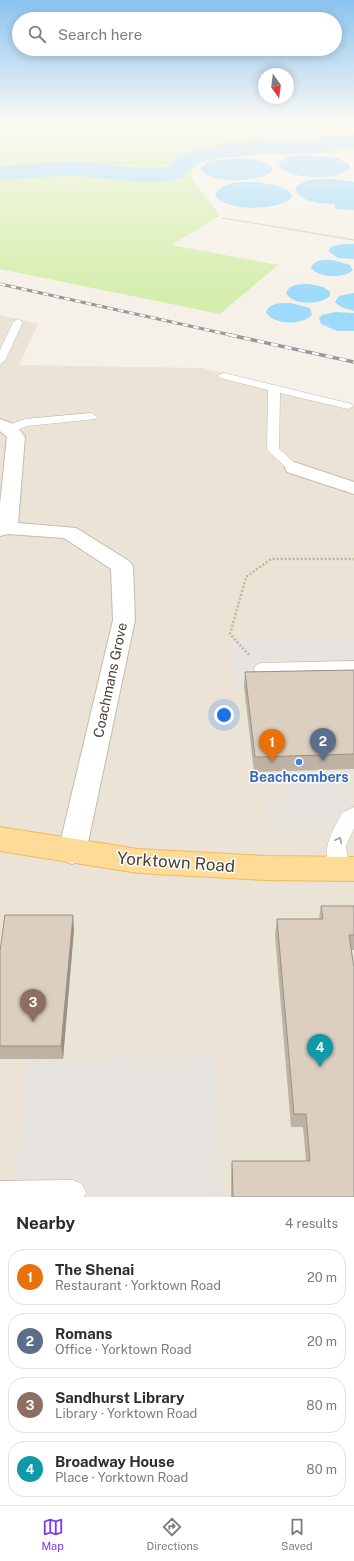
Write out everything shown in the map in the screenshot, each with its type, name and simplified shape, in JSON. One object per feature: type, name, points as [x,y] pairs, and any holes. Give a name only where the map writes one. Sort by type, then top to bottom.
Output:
[{"type":"main road","name":"Yorktown Road","points":[[0,839],[72,852],[138,861],[265,868],[347,868]]},
{"type":"street","points":[[4,529],[15,457],[16,437],[5,426]]},
{"type":"street","points":[[294,468],[354,488]]},
{"type":"street","name":"Coachmans Grove","points":[[4,529],[69,532],[122,566],[124,620],[72,852]]},
{"type":"lane","points":[[0,361],[18,322]]},
{"type":"lane","points":[[224,376],[348,406]]},
{"type":"lane","points":[[274,389],[273,450],[294,468]]},
{"type":"lane","points":[[5,426],[91,417]]},
{"type":"lane","points":[[262,669],[354,667]]},
{"type":"lane","points":[[347,868],[336,846],[349,818],[354,815]]},
{"type":"lane","points":[[0,1194],[73,1192]]},
{"type":"path","points":[[223,218],[354,240]]},
{"type":"path","points":[[262,669],[230,634],[246,577],[272,559],[354,560]]},
{"type":"shaded area","points":[[0,315],[38,324],[19,365],[202,368],[354,406],[354,1197],[0,1197]]},
{"type":"shaded area","points":[[354,638],[354,682],[235,685],[232,640]]},
{"type":"shaded area","points":[[346,781],[349,793],[354,799],[337,813],[331,831],[271,829],[267,802],[287,801],[284,783]]},
{"type":"shaded area","points":[[216,1057],[223,1197],[15,1197],[28,1060]]},
{"type":"green space","points":[[0,180],[193,180],[220,216],[171,245],[278,265],[220,314],[0,269]]},
{"type":"water","points":[[313,180],[340,180],[354,182],[354,203],[330,204],[314,202],[306,199],[295,190],[302,183]]},
{"type":"water","points":[[257,182],[284,188],[291,193],[292,197],[286,202],[276,205],[252,208],[229,204],[220,200],[215,194],[228,184]]},
{"type":"water","points":[[342,244],[354,244],[354,259],[338,258],[328,251],[331,247]]},
{"type":"water","points":[[323,260],[332,260],[350,265],[353,270],[344,275],[332,276],[320,274],[311,268],[314,263]]},
{"type":"water","points":[[309,284],[323,287],[330,292],[330,296],[320,301],[307,303],[295,300],[286,293],[292,286]]},
{"type":"water","points":[[354,293],[354,311],[341,307],[335,302],[339,296]]},
{"type":"water","points":[[280,303],[291,303],[310,308],[312,315],[302,321],[281,322],[270,317],[266,312],[270,306]]},
{"type":"water","points":[[335,312],[354,313],[354,331],[337,331],[321,324],[319,318],[322,315]]},
{"type":"building","points":[[354,670],[354,754],[255,757],[245,672]]},
{"type":"building","points":[[321,906],[354,906],[354,935],[349,935],[354,968],[354,1197],[233,1197],[232,1161],[310,1161],[306,1114],[294,1114],[277,919],[323,919]]},
{"type":"building","points":[[5,915],[73,915],[61,1046],[0,1046],[0,951]]},
{"type":"waterway","points":[[341,206],[354,206]]},
{"type":"railway","points":[[0,284],[235,336]]},
{"type":"railway","points":[[230,335],[354,362]]},
{"type":"place","name":"Romans","points":[[323,761]]},
{"type":"place","name":"The Shenai","points":[[272,762]]},
{"type":"place","name":"Beachcombers","points":[[299,762]]},
{"type":"place","name":"Sandhurst Library","points":[[33,1022]]},
{"type":"place","name":"Broadway House","points":[[320,1067]]}]
